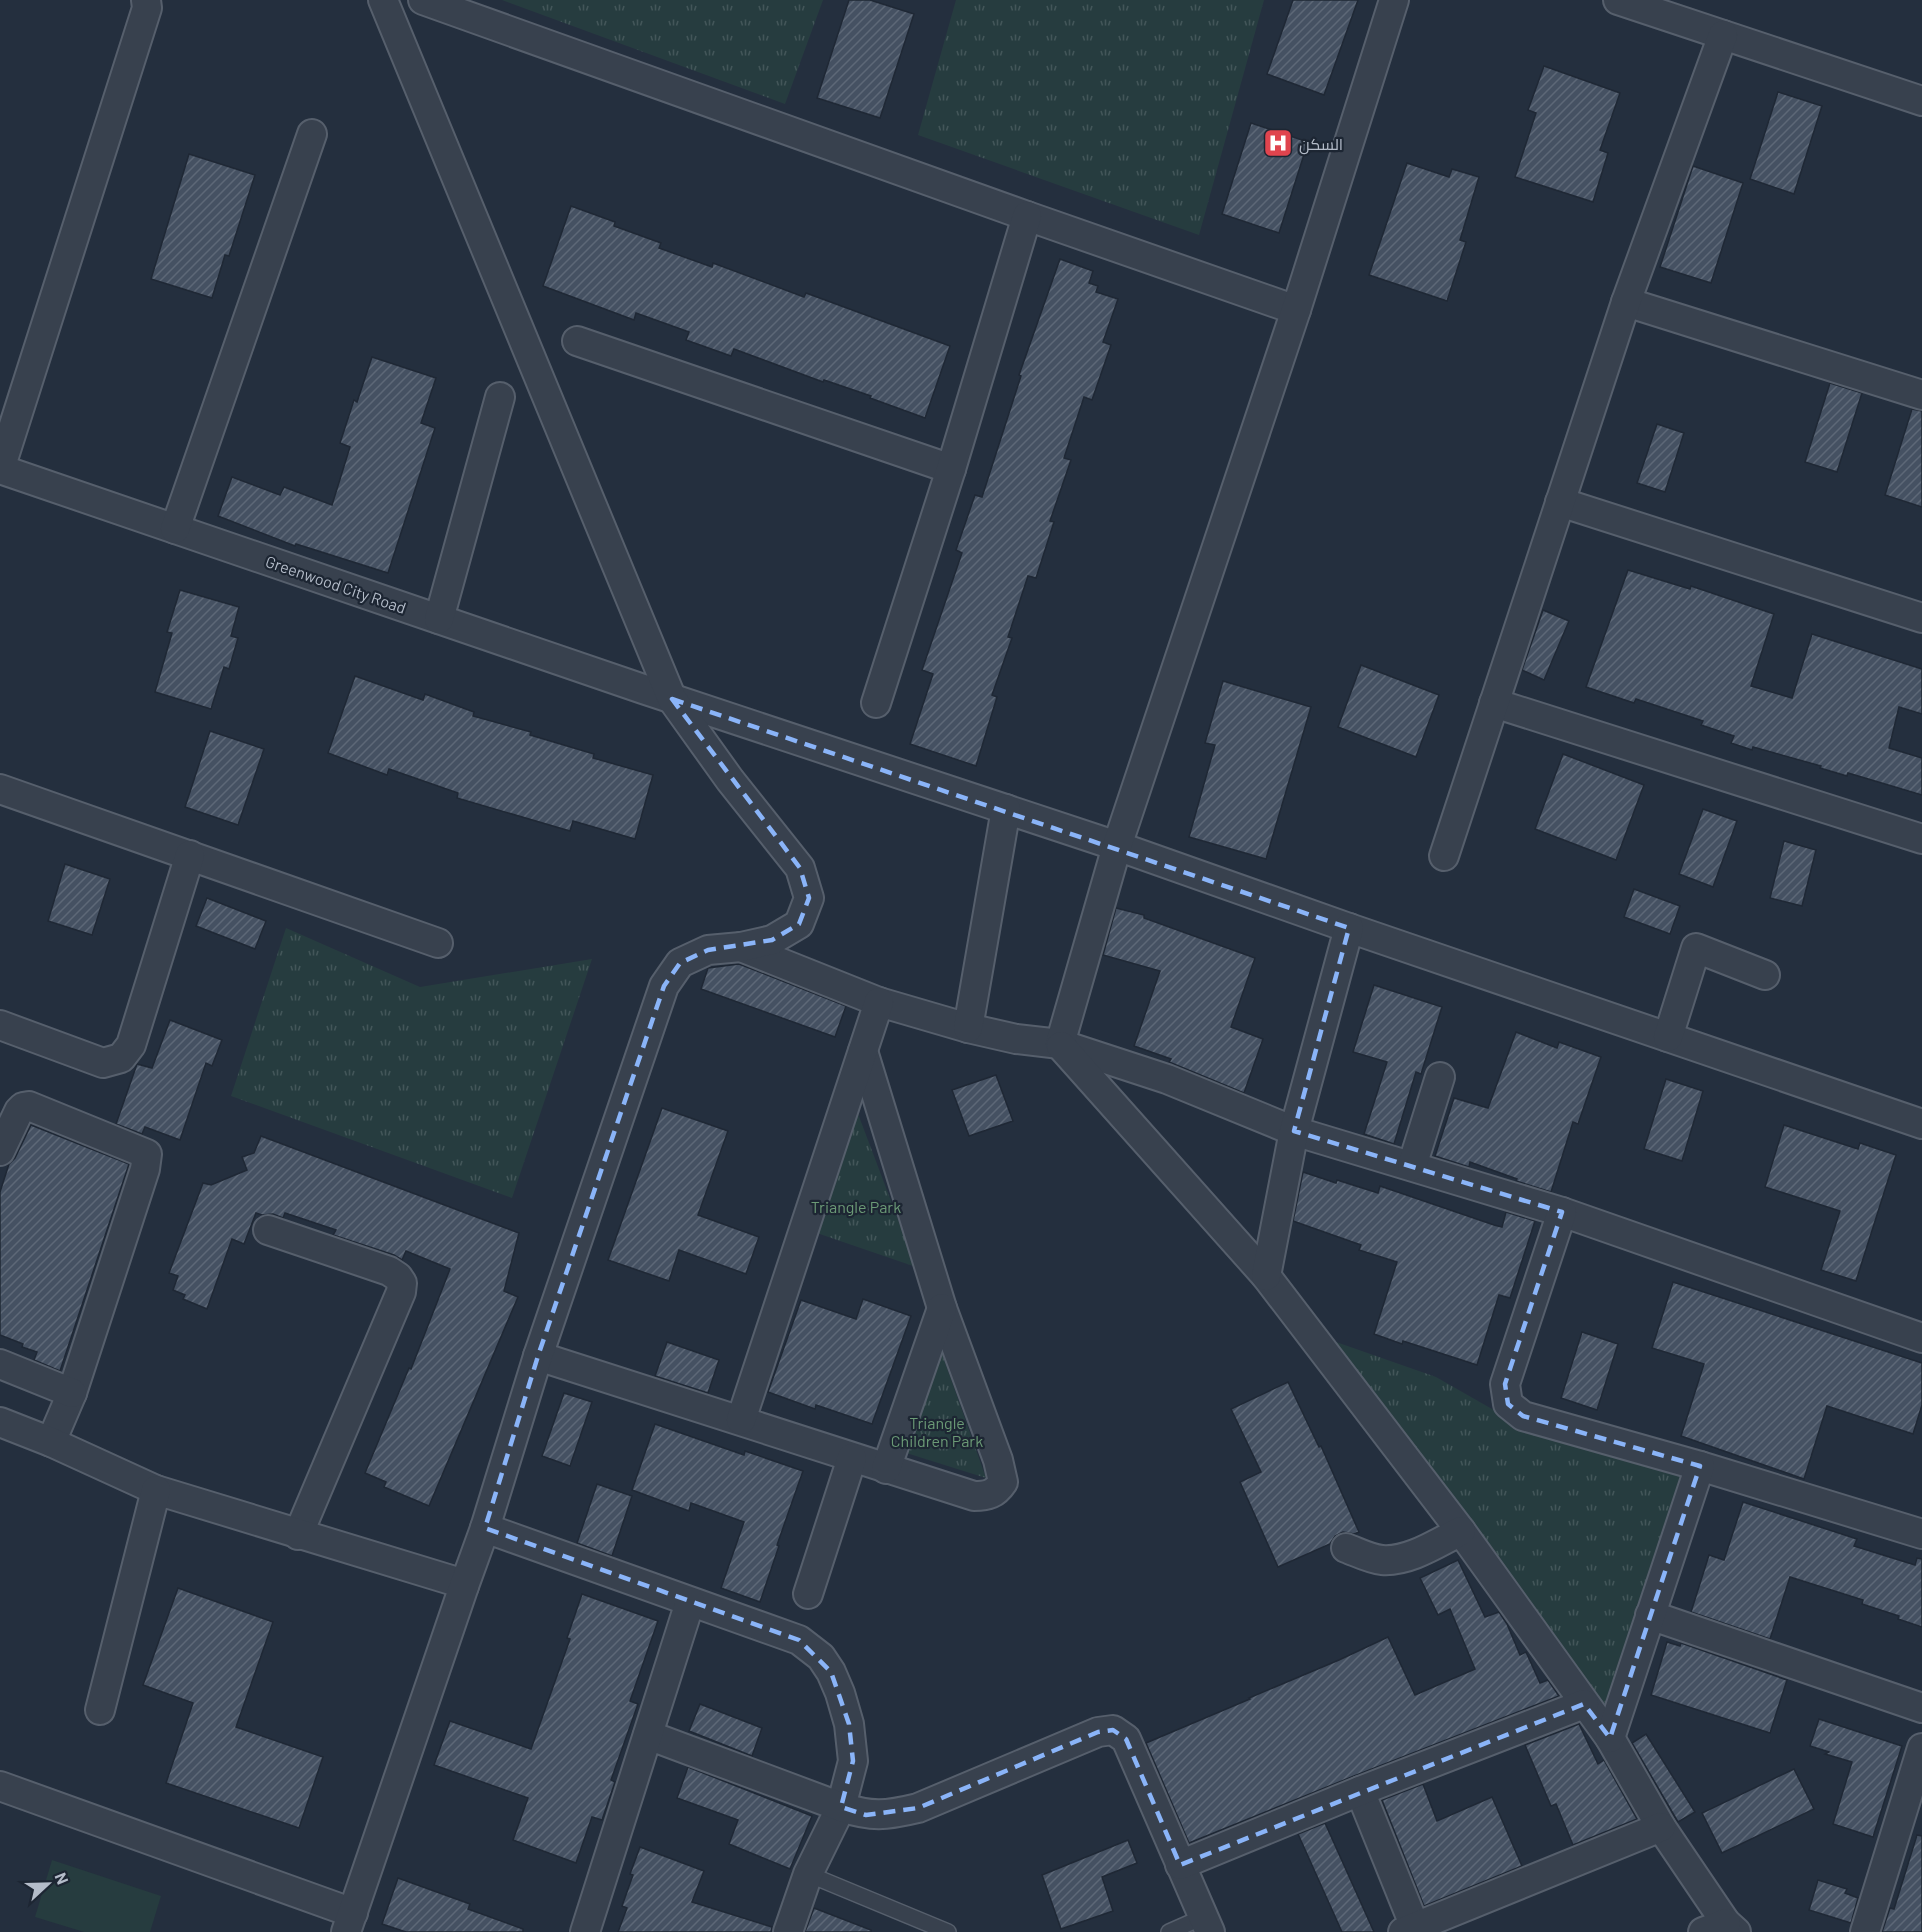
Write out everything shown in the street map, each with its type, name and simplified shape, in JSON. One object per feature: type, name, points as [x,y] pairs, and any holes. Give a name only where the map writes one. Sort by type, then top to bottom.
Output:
[{"type":"street","points":[[0,469],[147,8],[147,0]]},
{"type":"street","points":[[0,1786],[349,1923],[486,1527],[538,1356],[664,986],[680,963],[708,950],[741,947],[772,940],[799,924],[809,898],[800,868],[730,780],[672,699],[383,0]]},
{"type":"street","points":[[423,0],[1296,310]]},
{"type":"street","points":[[1060,1044],[1117,846],[1296,310],[1394,0]]},
{"type":"street","points":[[1618,0],[1922,100]]},
{"type":"street","points":[[1444,856],[1626,302],[1723,35]]},
{"type":"street","points":[[175,529],[312,134]]},
{"type":"street","points":[[876,703],[951,469],[1027,216]]},
{"type":"street","points":[[1626,302],[1922,395]]},
{"type":"street","points":[[577,341],[951,469]]},
{"type":"street","points":[[439,619],[500,397]]},
{"type":"street","name":"Greenwood City Road","points":[[0,469],[672,699],[1117,846],[1922,1124]]},
{"type":"street","points":[[1560,502],[1922,618]]},
{"type":"street","points":[[1494,703],[1922,839]]},
{"type":"street","points":[[0,789],[438,943]]},
{"type":"street","points":[[968,1028],[1006,809]]},
{"type":"street","points":[[0,1025],[103,1063],[121,1058],[131,1045],[190,855]]},
{"type":"street","points":[[1266,1276],[1294,1131],[1349,928]]},
{"type":"street","points":[[741,947],[879,1002],[968,1028],[1016,1039],[1060,1044],[1167,1078],[1294,1131],[1562,1212],[1922,1338]]},
{"type":"street","points":[[1668,1037],[1696,948],[1766,975]]},
{"type":"street","points":[[741,1420],[879,1002]]},
{"type":"street","points":[[1060,1044],[1266,1276],[1461,1532],[1610,1738],[1722,1929]]},
{"type":"street","points":[[538,1356],[974,1496],[985,1496],[997,1491],[1003,1482],[998,1460],[942,1308],[863,1051]]},
{"type":"street","points":[[1412,1166],[1440,1077]]},
{"type":"street","points":[[0,1151],[19,1111],[29,1106],[147,1154],[145,1168],[72,1393],[51,1442]]},
{"type":"street","points":[[1562,1212],[1505,1384],[1508,1404],[1523,1416],[1700,1466],[1922,1533]]},
{"type":"street","points":[[268,1230],[389,1271],[402,1283],[401,1292],[298,1535]]},
{"type":"street","points":[[886,1469],[942,1308]]},
{"type":"street","points":[[0,1364],[72,1393]]},
{"type":"street","points":[[0,1422],[51,1442],[156,1490],[451,1580],[464,1586]]},
{"type":"street","points":[[808,1594],[852,1458]]},
{"type":"street","points":[[1610,1738],[1700,1466]]},
{"type":"street","points":[[100,1710],[156,1490]]},
{"type":"street","points":[[486,1527],[799,1640],[821,1657],[831,1672],[840,1694],[849,1724],[853,1761],[841,1807],[808,1874],[788,1932]]},
{"type":"street","points":[[1346,1548],[1379,1560],[1395,1560],[1416,1554],[1461,1532]]},
{"type":"street","points":[[585,1932],[690,1602]]},
{"type":"street","points":[[1650,1615],[1922,1708]]},
{"type":"street","points":[[1180,1865],[1359,1791],[1584,1704]]},
{"type":"street","points":[[648,1735],[841,1807],[866,1815],[891,1815],[918,1808],[1098,1732],[1113,1730],[1126,1739],[1207,1925]]},
{"type":"street","points":[[1865,1932],[1922,1748]]},
{"type":"street","points":[[1359,1791],[1409,1929],[1661,1827]]},
{"type":"lane","points":[[808,1874],[948,1932]]},
{"type":"lane","points":[[1169,1932],[1207,1925]]},
{"type":"highlighted area","points":[[672,699],[1349,928],[1294,1131],[1562,1212],[1505,1384],[1508,1404],[1523,1416],[1700,1466],[1610,1738],[1584,1704],[1180,1865],[1126,1739],[1113,1730],[1098,1732],[918,1808],[866,1815],[841,1807],[853,1761],[849,1724],[831,1672],[799,1640],[485,1528],[538,1356],[664,986],[680,963],[708,950],[772,940],[799,924],[809,898],[800,868]]},
{"type":"green space","points":[[502,0],[823,0],[785,104]]},
{"type":"green space","points":[[956,0],[1264,0],[1199,235],[918,135]]},
{"type":"green space","points":[[286,928],[420,987],[592,959],[512,1198],[231,1096]]},
{"type":"green space","name":"Triangle Park","points":[[852,1098],[916,1267],[811,1231]]},
{"type":"green space","name":"Triangle Children Park","points":[[935,1334],[986,1478],[900,1451]]},
{"type":"green space","points":[[1319,1336],[1436,1377],[1492,1409],[1691,1471],[1609,1721]]},
{"type":"green space","points":[[52,1860],[161,1896],[150,1932],[84,1932],[35,1917]]},
{"type":"building","points":[[849,0],[870,0],[914,14],[880,118],[817,98]]},
{"type":"building","points":[[1293,0],[1358,0],[1324,95],[1267,74]]},
{"type":"building","points":[[1544,66],[1620,93],[1600,150],[1608,153],[1593,202],[1515,177],[1536,113],[1528,110]]},
{"type":"building","points":[[1778,92],[1822,106],[1794,194],[1750,179]]},
{"type":"building","points":[[1251,123],[1308,142],[1279,233],[1222,214]]},
{"type":"building","points":[[189,154],[255,175],[229,256],[225,255],[212,298],[151,279]]},
{"type":"building","points":[[1407,163],[1449,177],[1452,169],[1479,177],[1460,240],[1466,242],[1447,301],[1369,275]]},
{"type":"building","points":[[1693,166],[1743,183],[1711,283],[1660,267]]},
{"type":"building","points":[[571,206],[615,222],[614,226],[661,243],[659,248],[712,267],[713,263],[804,297],[806,293],[950,346],[925,418],[870,398],[871,396],[824,380],[823,382],[734,349],[731,356],[686,340],[689,332],[636,313],[634,320],[543,286]]},
{"type":"building","points":[[1060,259],[1093,271],[1089,283],[1098,286],[1096,292],[1118,299],[1103,342],[1111,345],[1092,400],[1084,397],[1064,458],[1071,460],[1050,521],[1054,522],[1036,578],[1028,576],[1008,637],[1012,638],[992,695],[997,697],[976,766],[910,744],[933,674],[922,670],[962,553],[956,550],[975,495],[982,497],[1021,376],[1019,375]]},
{"type":"building","points":[[372,357],[436,378],[421,423],[435,428],[388,573],[296,544],[295,546],[218,516],[232,477],[280,495],[284,487],[332,505],[350,447],[340,443],[354,400],[357,402]]},
{"type":"building","points":[[1830,383],[1862,393],[1837,472],[1805,462]]},
{"type":"building","points":[[1912,409],[1922,411],[1922,507],[1885,495]]},
{"type":"building","points":[[1657,424],[1684,433],[1665,492],[1637,483]]},
{"type":"building","points":[[1628,570],[1690,589],[1691,586],[1774,614],[1751,686],[1792,698],[1812,634],[1922,669],[1922,714],[1899,707],[1889,748],[1922,758],[1922,795],[1848,773],[1847,776],[1820,768],[1821,766],[1753,747],[1752,750],[1731,743],[1734,736],[1701,725],[1703,721],[1636,699],[1634,703],[1586,687]]},
{"type":"building","points":[[180,590],[239,607],[231,636],[238,638],[229,669],[224,667],[211,709],[155,692],[172,633],[167,632]]},
{"type":"building","points":[[1543,610],[1569,621],[1544,680],[1522,670]]},
{"type":"building","points":[[1361,665],[1439,695],[1416,757],[1338,727]]},
{"type":"building","points":[[355,676],[423,700],[425,694],[474,712],[473,716],[531,732],[530,735],[594,754],[593,758],[653,775],[635,839],[573,821],[570,831],[457,798],[458,793],[389,769],[387,775],[328,753]]},
{"type":"building","points":[[1223,681],[1311,707],[1266,859],[1189,837],[1215,745],[1205,743]]},
{"type":"building","points":[[210,731],[264,749],[238,825],[185,807]]},
{"type":"building","points":[[1563,754],[1644,785],[1616,860],[1535,829]]},
{"type":"building","points":[[1703,809],[1737,821],[1713,887],[1679,874]]},
{"type":"building","points":[[1784,841],[1816,850],[1802,906],[1770,898]]},
{"type":"building","points":[[65,864],[110,879],[92,935],[48,921]]},
{"type":"building","points":[[1634,889],[1680,906],[1670,934],[1624,917]]},
{"type":"building","points":[[207,898],[266,921],[255,949],[196,926]]},
{"type":"building","points":[[1116,908],[1144,915],[1144,918],[1255,958],[1231,1027],[1263,1039],[1244,1093],[1169,1062],[1171,1059],[1134,1046],[1160,971],[1103,955]]},
{"type":"building","points":[[739,964],[846,1006],[835,1037],[701,989],[708,968]]},
{"type":"building","points":[[1374,985],[1442,1007],[1421,1074],[1416,1072],[1394,1144],[1364,1134],[1387,1062],[1353,1052]]},
{"type":"building","points":[[170,1020],[222,1040],[212,1066],[206,1063],[180,1140],[145,1127],[142,1134],[116,1124],[137,1064],[152,1068]]},
{"type":"building","points":[[1516,1032],[1557,1048],[1559,1042],[1601,1057],[1578,1124],[1573,1122],[1551,1192],[1516,1181],[1517,1179],[1470,1162],[1469,1167],[1435,1156],[1454,1098],[1488,1108]]},
{"type":"building","points":[[996,1075],[1013,1121],[969,1136],[952,1090]]},
{"type":"building","points":[[1666,1079],[1703,1091],[1682,1161],[1644,1149]]},
{"type":"building","points":[[662,1108],[728,1131],[698,1215],[759,1237],[746,1274],[679,1250],[669,1281],[608,1260]]},
{"type":"building","points":[[31,1125],[129,1164],[60,1371],[34,1360],[37,1352],[0,1335],[0,1192],[9,1164],[15,1158]]},
{"type":"building","points":[[1784,1125],[1858,1149],[1860,1143],[1896,1155],[1856,1281],[1821,1270],[1840,1211],[1765,1187]]},
{"type":"building","points":[[261,1136],[519,1233],[504,1291],[518,1297],[429,1506],[384,1487],[386,1482],[365,1473],[409,1368],[411,1369],[450,1269],[406,1251],[402,1260],[394,1255],[333,1235],[336,1230],[285,1213],[283,1218],[273,1214],[256,1213],[244,1244],[232,1239],[207,1309],[183,1299],[185,1295],[173,1290],[178,1276],[169,1273],[203,1183],[211,1185],[247,1170],[242,1157],[254,1153]]},
{"type":"building","points":[[1303,1172],[1378,1193],[1380,1186],[1502,1227],[1506,1212],[1535,1221],[1510,1298],[1499,1295],[1477,1365],[1374,1334],[1397,1262],[1359,1250],[1361,1245],[1293,1221]]},
{"type":"building","points":[[1673,1282],[1922,1363],[1922,1405],[1913,1434],[1827,1406],[1804,1479],[1681,1436],[1704,1364],[1652,1348]]},
{"type":"building","points":[[863,1299],[911,1316],[872,1424],[816,1405],[815,1409],[768,1392],[801,1300],[856,1319]]},
{"type":"building","points":[[1582,1332],[1618,1344],[1597,1410],[1561,1398]]},
{"type":"building","points":[[667,1342],[719,1360],[708,1393],[655,1376]]},
{"type":"building","points":[[1288,1382],[1319,1447],[1321,1446],[1359,1532],[1354,1534],[1343,1532],[1335,1536],[1330,1544],[1278,1567],[1240,1482],[1261,1472],[1231,1409]]},
{"type":"building","points":[[564,1393],[592,1402],[570,1466],[542,1456]]},
{"type":"building","points":[[655,1424],[744,1455],[745,1451],[803,1471],[760,1602],[721,1588],[744,1522],[691,1503],[689,1511],[632,1490]]},
{"type":"building","points":[[597,1484],[632,1496],[612,1556],[577,1543]]},
{"type":"building","points":[[1743,1502],[1857,1539],[1854,1546],[1915,1565],[1917,1558],[1922,1559],[1922,1627],[1898,1619],[1899,1616],[1862,1604],[1863,1600],[1790,1577],[1770,1639],[1691,1612],[1709,1555],[1724,1560]]},
{"type":"building","points":[[1458,1560],[1485,1617],[1499,1612],[1507,1624],[1520,1655],[1526,1652],[1540,1683],[1548,1680],[1559,1696],[1189,1843],[1146,1743],[1388,1637],[1415,1695],[1475,1669],[1450,1609],[1438,1615],[1420,1578]]},
{"type":"building","points":[[178,1588],[273,1622],[236,1727],[323,1757],[299,1828],[166,1783],[193,1703],[143,1685]]},
{"type":"building","points":[[582,1594],[658,1621],[630,1701],[638,1704],[611,1780],[615,1782],[602,1820],[592,1817],[576,1863],[513,1840],[528,1798],[434,1765],[450,1721],[531,1749],[570,1639],[567,1638]]},
{"type":"building","points":[[1667,1642],[1680,1646],[1681,1643],[1787,1680],[1770,1733],[1651,1695]]},
{"type":"building","points":[[700,1704],[762,1728],[752,1756],[689,1731]]},
{"type":"building","points":[[1819,1719],[1902,1746],[1873,1837],[1833,1824],[1852,1762],[1825,1754],[1829,1752],[1810,1746]]},
{"type":"building","points":[[1579,1724],[1598,1764],[1604,1760],[1637,1819],[1573,1845],[1556,1804],[1551,1806],[1525,1745]]},
{"type":"building","points":[[1646,1734],[1695,1812],[1678,1822],[1632,1743]]},
{"type":"building","points":[[688,1767],[812,1816],[790,1869],[729,1844],[738,1820],[677,1798]]},
{"type":"building","points":[[1794,1769],[1814,1809],[1722,1853],[1702,1813]]},
{"type":"building","points":[[1423,1784],[1437,1821],[1492,1797],[1522,1866],[1424,1906],[1382,1800]]},
{"type":"building","points":[[1325,1823],[1374,1932],[1342,1932],[1298,1834]]},
{"type":"building","points":[[1917,1835],[1922,1836],[1922,1932],[1882,1932],[1890,1908],[1894,1909]]},
{"type":"building","points":[[1128,1840],[1137,1863],[1102,1877],[1113,1911],[1061,1929],[1042,1875]]},
{"type":"building","points":[[640,1847],[704,1871],[692,1902],[772,1927],[771,1932],[618,1932],[627,1908],[622,1906],[633,1875],[630,1874]]},
{"type":"building","points":[[398,1878],[470,1904],[468,1909],[523,1929],[523,1932],[406,1932],[382,1924]]},
{"type":"building","points":[[1818,1880],[1847,1889],[1845,1893],[1858,1898],[1851,1923],[1809,1910]]},
{"type":"building","points":[[814,1908],[871,1930],[871,1932],[805,1932]]},
{"type":"place","name":"السكن","points":[[1278,143]]}]
